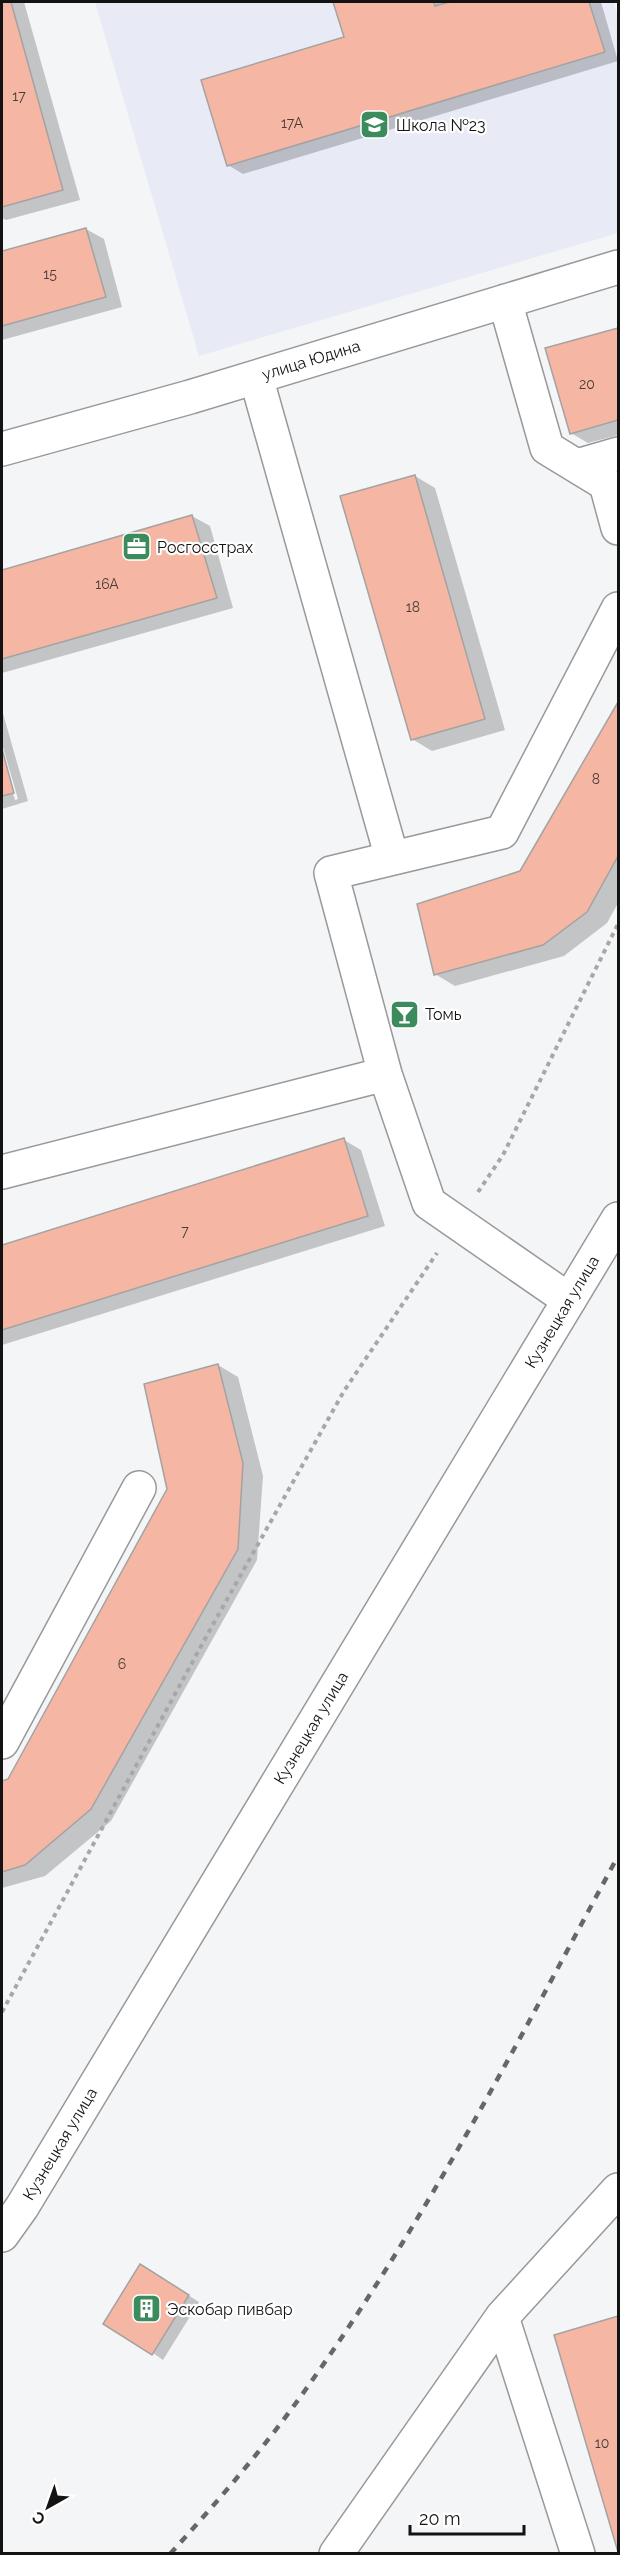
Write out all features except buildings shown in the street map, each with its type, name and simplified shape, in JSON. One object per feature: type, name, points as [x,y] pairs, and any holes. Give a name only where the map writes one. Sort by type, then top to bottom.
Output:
[{"type":"main road","name":"улица Юдина","points":[[2,449],[256,377],[618,267]]},
{"type":"main road","points":[[505,302],[547,447],[606,484],[618,528]]},
{"type":"main road","points":[[256,377],[392,858]]},
{"type":"main road","points":[[577,466],[618,454]]},
{"type":"main road","points":[[569,1300],[429,1203],[385,1074],[331,873],[502,832],[618,609]]},
{"type":"main road","points":[[2,1172],[385,1074]]},
{"type":"main road","name":"Кузнецкая улица","points":[[2,2235],[22,2207],[618,1219]]},
{"type":"main road","points":[[2,1740],[139,1488]]},
{"type":"main road","points":[[336,2553],[502,2317],[618,2190]]},
{"type":"main road","points":[[502,2317],[578,2553]]},
{"type":"path","points":[[2,2012],[211,1628],[344,1391],[503,1155],[618,924]]},
{"type":"shaded area","name":"Школа №23","points":[[95,2],[614,2],[618,18],[618,233],[199,356]]},
{"type":"railway","points":[[170,2554],[241,2473],[290,2411],[392,2260],[471,2127],[618,1856]]},
{"type":"place","name":"Школа №23","points":[[375,125]]},
{"type":"place","name":"Росгосстрах","points":[[136,547]]},
{"type":"place","name":"Томь","points":[[404,1014]]},
{"type":"place","name":"Эскобар пивбар","points":[[146,2309]]}]
